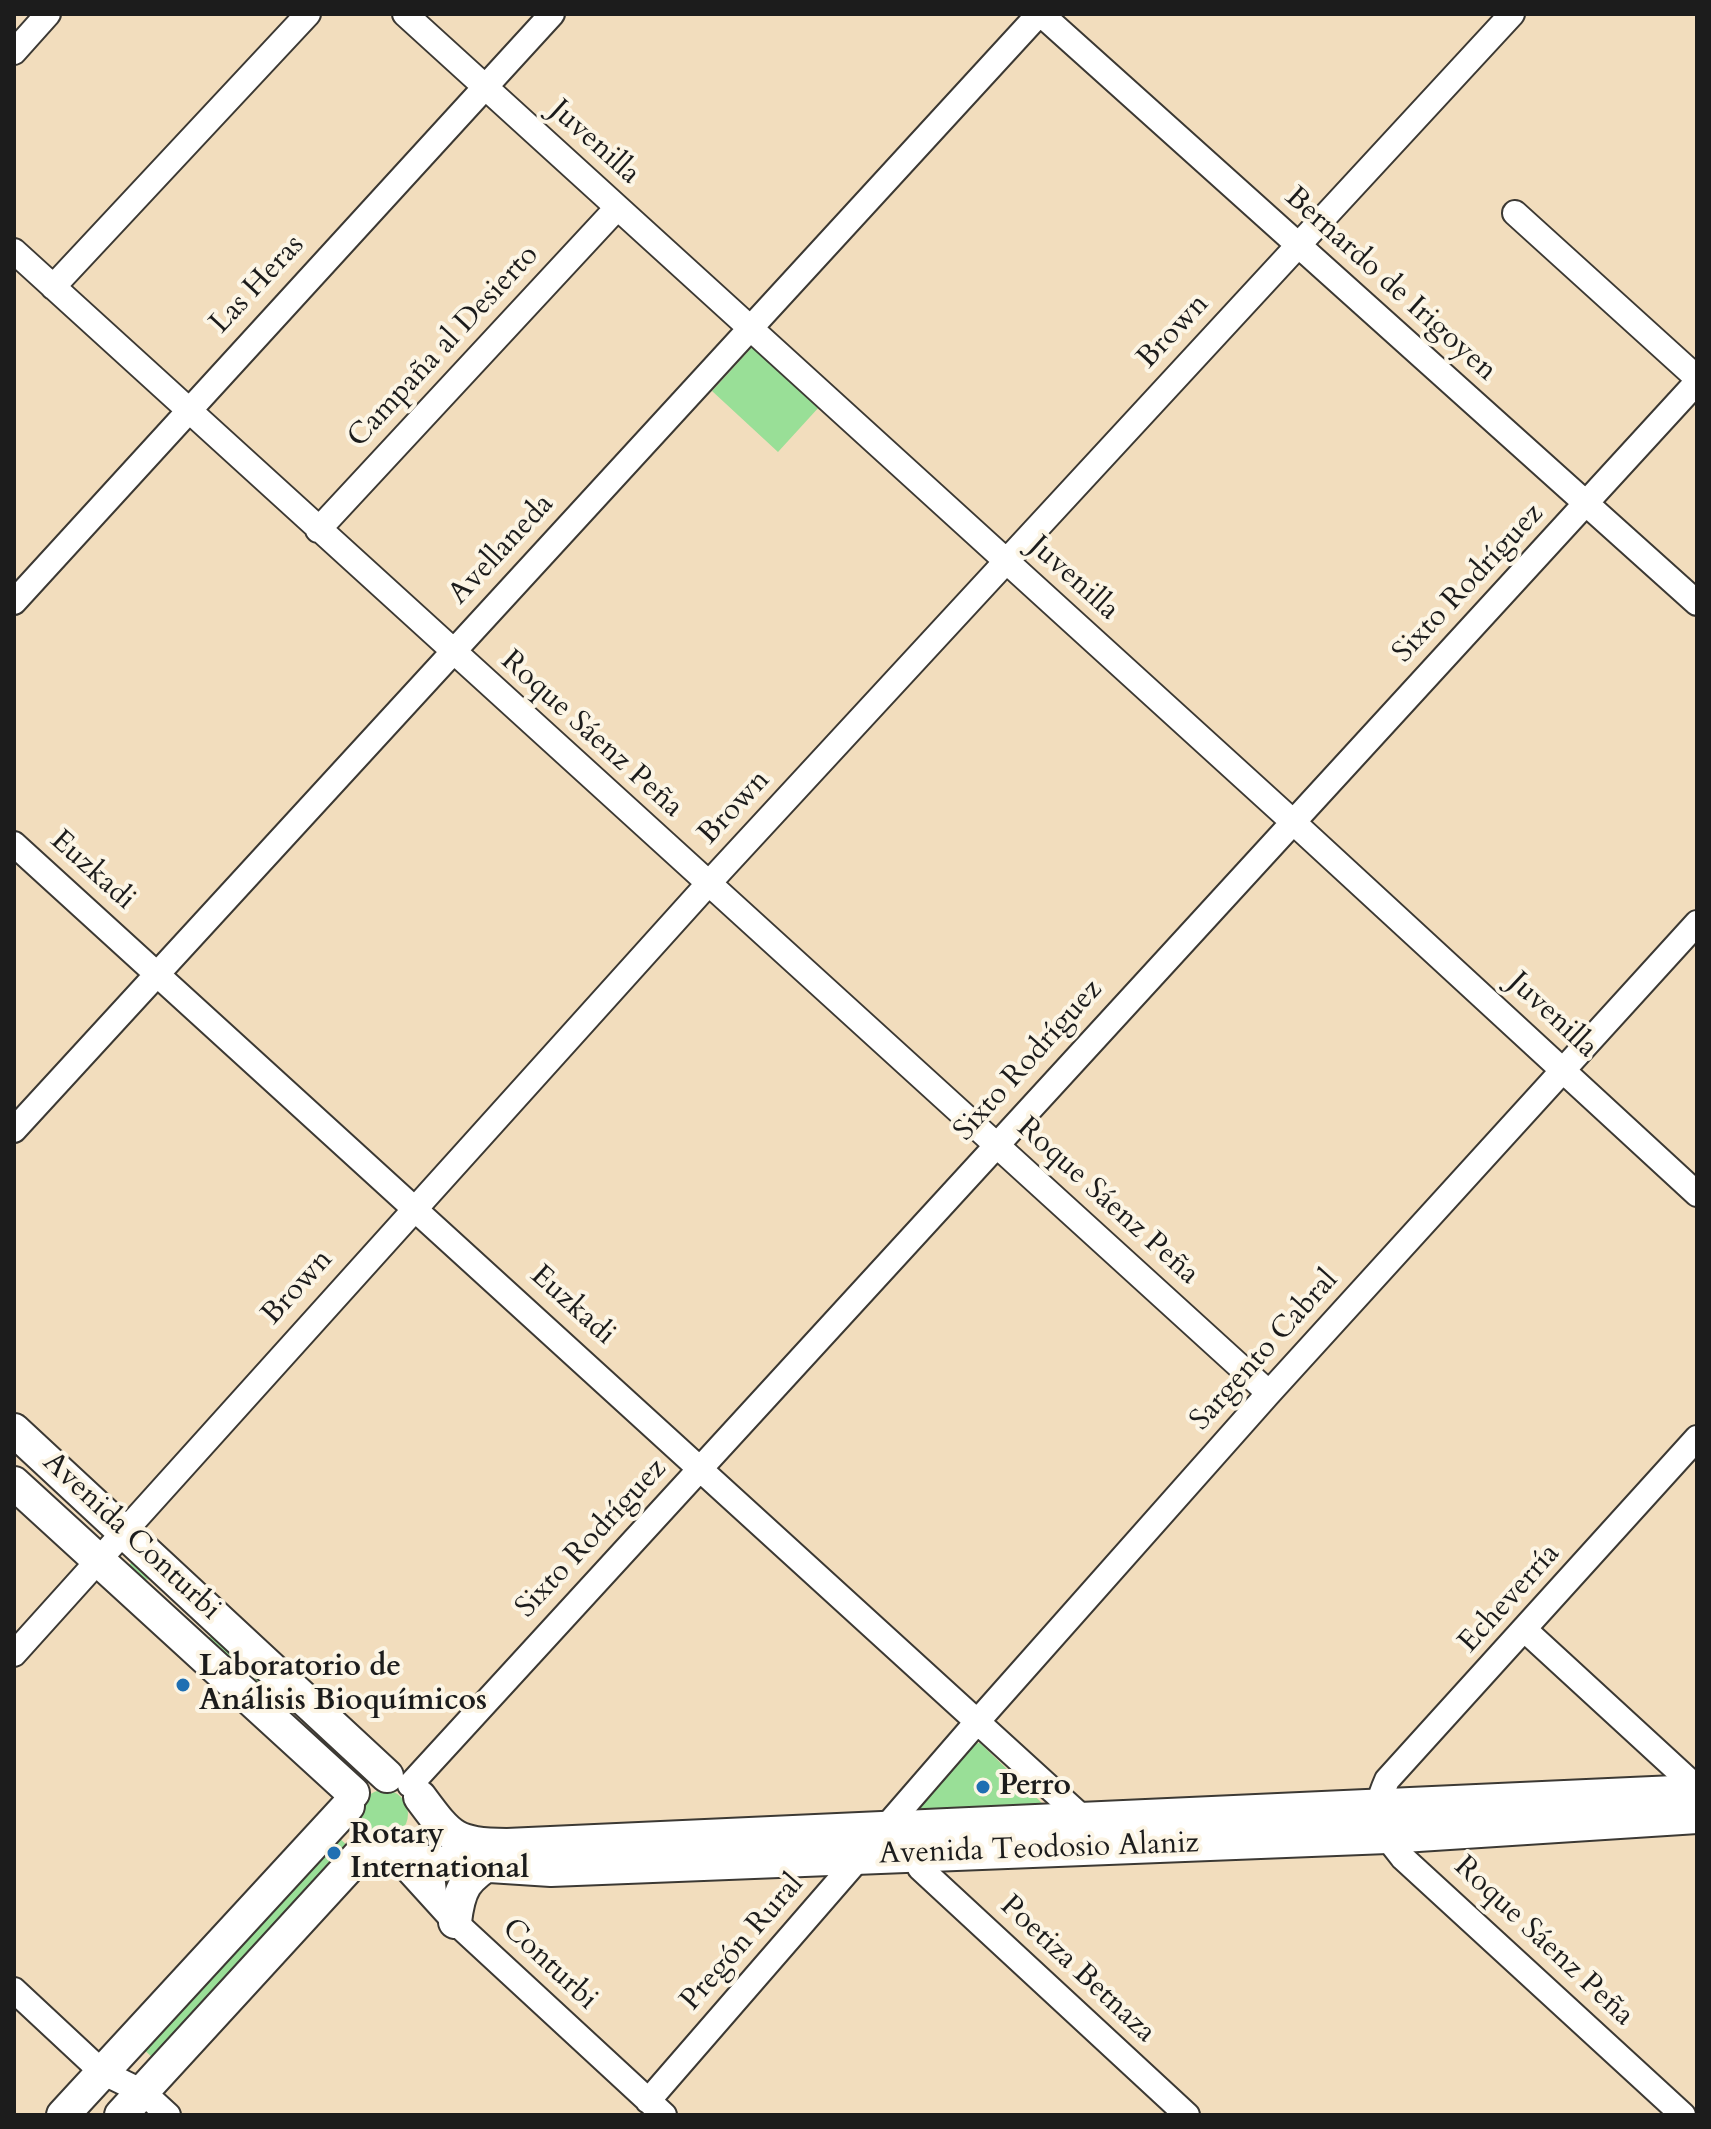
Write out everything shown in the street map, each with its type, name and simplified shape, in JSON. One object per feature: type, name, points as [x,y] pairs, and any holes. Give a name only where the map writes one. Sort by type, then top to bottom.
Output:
[{"type":"main road","name":"Avenida Conturbi","points":[[14,1430],[412,1793]]},
{"type":"main road","name":"Avenida Conturbi","points":[[14,1483],[350,1800]]},
{"type":"main road","points":[[63,2115],[368,1780],[412,1793],[424,1820],[420,1831],[404,1848],[381,1852],[132,2103]]},
{"type":"main road","name":"Avenida Teodosio Alaniz","points":[[381,1852],[437,1863],[551,1870],[635,1853],[903,1837],[1084,1819],[1697,1790]]},
{"type":"main road","name":"Avenida Teodosio Alaniz","points":[[412,1793],[456,1838],[468,1844],[522,1844],[635,1853],[861,1857],[903,1837],[1387,1837],[1697,1817]]},
{"type":"main road","points":[[350,1800],[348,1825],[381,1852]]},
{"type":"main road","points":[[448,1914],[466,1881],[522,1844]]},
{"type":"street","points":[[14,52],[48,14]]},
{"type":"street","points":[[53,287],[308,14]]},
{"type":"street","name":"Juvenilla","points":[[405,14],[1697,1194]]},
{"type":"street","name":"Las Heras","points":[[14,602],[552,14]]},
{"type":"street","name":"Bernardo de Irigoyen","points":[[1040,14],[1697,603]]},
{"type":"street","name":"Avellaneda","points":[[14,1130],[1040,14]]},
{"type":"street","name":"Brown","points":[[14,1654],[123,1529],[708,884],[1512,14]]},
{"type":"street","name":"Campaña al Desierto","points":[[318,530],[617,208]]},
{"type":"street","points":[[1515,213],[1697,380]]},
{"type":"street","name":"Roque Sáenz Peña","points":[[14,251],[451,652],[1269,1393]]},
{"type":"street","name":"Sixto Rodríguez","points":[[412,1793],[701,1468],[1292,821],[1587,505],[1697,380]]},
{"type":"street","name":"Euzkadi","points":[[14,844],[415,1206],[1084,1819]]},
{"type":"street","name":"Sargento Cabral","points":[[903,1837],[977,1722],[1269,1393],[1565,1072],[1697,923]]},
{"type":"street","name":"Echeverría","points":[[1376,1805],[1387,1780],[1697,1438]]},
{"type":"street","points":[[1525,1630],[1697,1790]]},
{"type":"street","name":"Roque Sáenz Peña","points":[[1376,1805],[1379,1822],[1403,1858],[1683,2115]]},
{"type":"street","name":"Poetiza Betnaza","points":[[903,1837],[920,1868],[1187,2115]]},
{"type":"street","name":"Conturbi","points":[[381,1852],[656,2108]]},
{"type":"street","name":"Pregón Rural","points":[[656,2108],[861,1857]]},
{"type":"street","points":[[14,1990],[132,2103],[168,2115]]},
{"type":"lane","points":[[412,1793],[437,1863],[448,1914]]},
{"type":"green space","points":[[754,345],[820,406],[778,452],[712,391]]},
{"type":"green space","points":[[137,1557],[160,1578],[143,1580],[205,1637],[225,1637],[354,1756],[340,1768],[321,1750],[341,1752],[277,1691],[252,1688],[124,1570]]},
{"type":"green space","points":[[980,1743],[1044,1805],[1038,1814],[915,1819],[914,1806],[970,1744]]},
{"type":"green space","points":[[384,1790],[401,1797],[408,1814],[401,1831],[384,1838],[367,1831],[360,1814],[367,1797]]},
{"type":"green space","points":[[335,1834],[351,1849],[155,2060],[138,2044]]},
{"type":"place","name":"Laboratorio de Análisis Bioquímicos","points":[[183,1685]]},
{"type":"place","name":"Perro","points":[[983,1787]]},
{"type":"place","name":"Rotary International","points":[[334,1853]]}]
